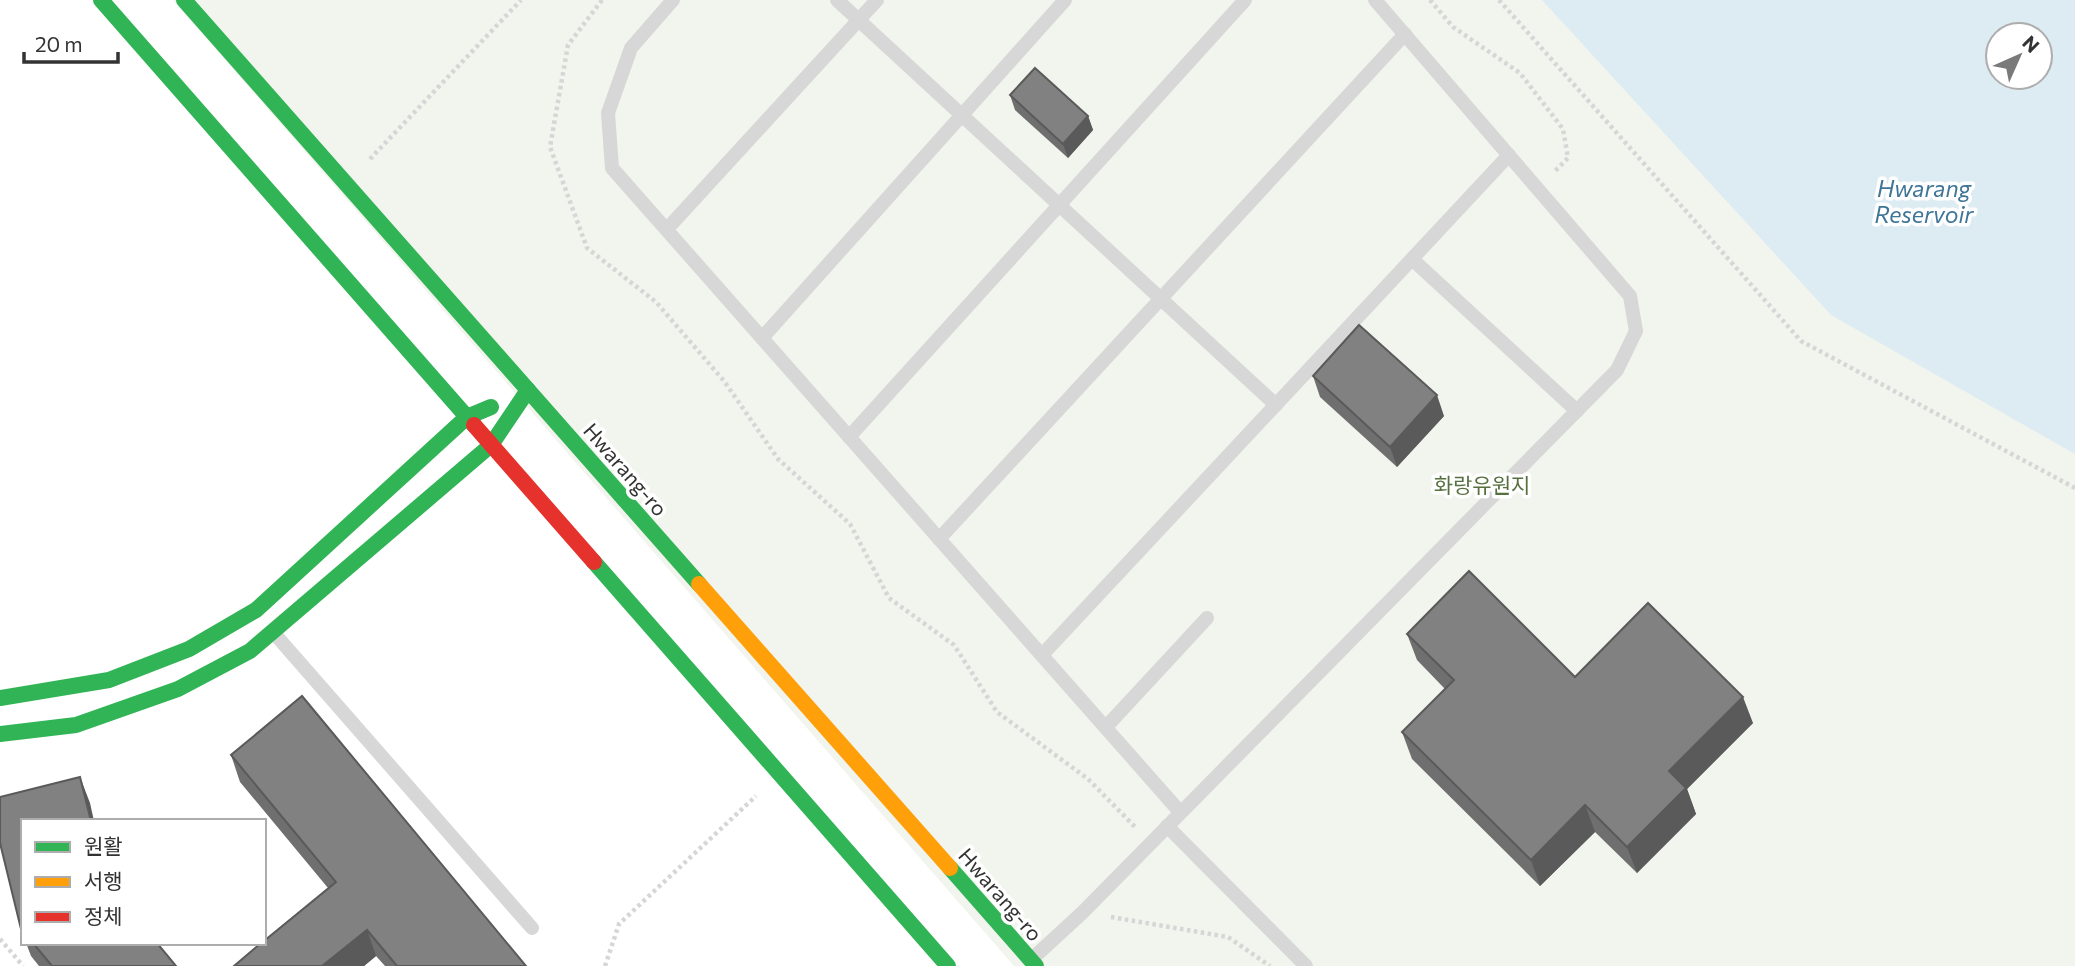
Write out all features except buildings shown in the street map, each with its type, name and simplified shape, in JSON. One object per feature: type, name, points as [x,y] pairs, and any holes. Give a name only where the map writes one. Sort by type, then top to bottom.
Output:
[{"type":"street","points":[[101,0],[948,966]]},
{"type":"street","name":"Hwarang-ro","points":[[184,0],[1033,963]]},
{"type":"street","points":[[0,698],[109,680],[189,649],[256,610],[467,417],[528,390]]},
{"type":"street","points":[[0,734],[76,725],[178,689],[250,651],[491,445],[528,390]]},
{"type":"lane","points":[[673,0],[631,48],[608,113],[612,168],[1180,812]]},
{"type":"lane","points":[[837,0],[1276,405]]},
{"type":"lane","points":[[667,229],[877,0]]},
{"type":"lane","points":[[762,338],[1065,0]]},
{"type":"lane","points":[[849,437],[1245,0]]},
{"type":"lane","points":[[1033,963],[1617,370],[1636,331],[1630,296],[1376,0]]},
{"type":"lane","points":[[939,539],[1405,34]]},
{"type":"lane","points":[[1042,655],[1509,155]]},
{"type":"lane","points":[[1412,259],[1577,411]]},
{"type":"lane","points":[[1105,727],[1207,618]]},
{"type":"lane","points":[[273,632],[532,928]]},
{"type":"lane","points":[[1167,826],[1306,966]]},
{"type":"path","points":[[346,184],[521,0]]},
{"type":"path","points":[[602,0],[568,45],[550,147],[587,248],[656,302],[724,381],[778,459],[850,524],[889,598],[954,645],[997,712],[1088,779],[1150,843]]},
{"type":"path","points":[[1430,0],[1452,27],[1520,73],[1563,128],[1568,158],[1537,188]]},
{"type":"path","points":[[1499,0],[1801,341],[2075,488]]},
{"type":"path","points":[[605,966],[619,924],[779,774]]},
{"type":"path","points":[[1083,912],[1228,937],[1270,966]]},
{"type":"path","points":[[0,939],[23,966]]},
{"type":"green space","name":"화랑유원지","points":[[173,0],[2075,0],[2075,966],[1014,966]]},
{"type":"water","name":"Hwarang Reservoir","points":[[1542,0],[2075,0],[2075,454],[1831,315]]},
{"type":"traffic: fast","points":[[101,0],[474,425]]},
{"type":"traffic: fast","points":[[184,0],[699,584]]},
{"type":"traffic: fast","points":[[0,734],[76,725],[178,689],[250,651],[491,445],[528,390]]},
{"type":"traffic: fast","points":[[0,698],[109,680],[189,649],[256,610],[467,417],[491,407]]},
{"type":"traffic: fast","points":[[594,562],[948,966]]},
{"type":"traffic: fast","points":[[950,868],[1036,966]]},
{"type":"traffic: slow","points":[[699,584],[950,868]]},
{"type":"traffic: jam","points":[[474,425],[594,562]]}]
